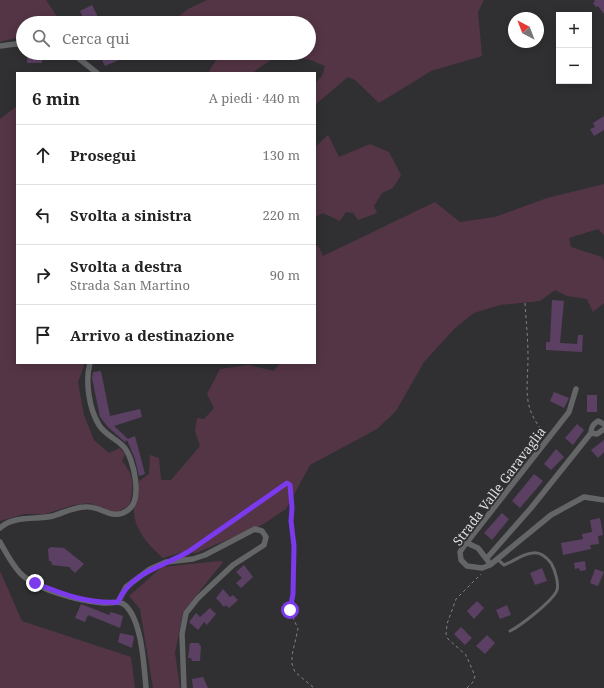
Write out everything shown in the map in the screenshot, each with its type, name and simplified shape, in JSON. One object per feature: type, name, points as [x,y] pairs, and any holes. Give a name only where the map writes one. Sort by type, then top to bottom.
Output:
[{"type":"street","points":[[0,46],[16,44]]},
{"type":"street","points":[[81,60],[96,72]]},
{"type":"street","points":[[0,528],[5,524],[23,518],[46,517],[84,506],[92,507],[111,515],[117,515],[129,510],[133,504],[137,486],[125,448],[104,431],[94,415],[87,381],[90,364]]},
{"type":"street","name":"Strada Valle Garavaglia","points":[[490,565],[482,568],[467,566],[462,560],[460,552],[549,440],[569,412],[576,389]]},
{"type":"street","points":[[487,558],[532,508],[591,433],[593,424],[598,421],[604,424]]},
{"type":"street","points":[[591,433],[596,434],[604,429]]},
{"type":"street","points":[[467,543],[478,548],[487,558],[490,565],[551,515],[584,497],[604,500]]},
{"type":"street","points":[[118,602],[126,587],[150,569],[166,562],[193,559],[255,529],[262,531],[266,537],[264,545],[232,565],[198,598],[186,613],[182,634],[184,688]]},
{"type":"street","points":[[0,542],[12,563],[21,573],[35,583],[59,593],[82,600],[104,603],[118,602],[127,606],[136,623],[142,654],[146,688]]},
{"type":"lane","points":[[497,559],[504,565],[530,553],[536,553],[543,556],[550,562],[557,580],[557,590],[551,598],[524,622],[510,630]]},
{"type":"path","points":[[524,303],[528,357],[526,387],[527,398],[532,418],[549,440]]},
{"type":"path","points":[[183,555],[280,486],[287,483],[290,485],[292,508],[291,521],[294,546],[293,594],[290,610],[298,629],[292,655],[292,664],[295,672],[314,688]]},
{"type":"path","points":[[468,688],[475,676],[466,655],[448,639],[446,634],[447,624],[456,599],[482,572]]},
{"type":"shaded area","points":[[0,0],[46,0],[57,16],[16,16],[16,38],[0,42]]},
{"type":"shaded area","points":[[207,0],[484,0],[478,12],[482,56],[431,71],[379,103],[355,80],[348,77],[316,104],[316,82],[322,76],[325,66],[311,60],[316,60],[316,16],[179,16],[188,9]]},
{"type":"shaded area","points":[[216,60],[270,60],[253,72],[209,71]]},
{"type":"shaded area","points":[[16,107],[16,364],[85,364],[78,382],[84,415],[94,440],[109,453],[120,448],[125,454],[122,461],[131,477],[132,493],[129,506],[116,512],[107,511],[90,503],[74,505],[45,514],[24,514],[0,521],[0,119]]},
{"type":"shaded area","points":[[328,135],[339,157],[370,144],[389,152],[401,175],[393,188],[382,193],[374,206],[377,213],[358,220],[353,213],[346,212],[340,221],[323,213],[316,216],[316,146]]},
{"type":"shaded area","points":[[604,184],[604,235],[598,229],[569,238],[571,247],[602,257],[604,261],[604,303],[593,312],[587,299],[567,296],[555,290],[540,301],[500,305],[474,313],[455,328],[424,362],[396,411],[377,429],[310,465],[286,509],[262,525],[196,553],[182,552],[163,558],[152,548],[139,530],[134,516],[134,505],[139,481],[149,474],[150,455],[159,458],[161,480],[171,480],[200,446],[195,431],[197,418],[204,419],[214,408],[207,394],[220,369],[249,365],[274,371],[279,364],[316,364],[316,247],[318,245],[323,256],[435,202],[460,222],[495,217],[547,198]]},
{"type":"shaded area","points":[[220,561],[223,562],[183,612],[175,653],[180,688],[153,688],[140,609],[129,596],[162,567]]},
{"type":"shaded area","points":[[0,571],[22,621],[131,657],[135,688],[0,688]]},
{"type":"building","points":[[594,0],[604,0],[604,14],[598,6],[596,7],[593,3],[595,2]]},
{"type":"building","points":[[92,5],[98,16],[82,16],[80,11]]},
{"type":"building","points":[[27,60],[42,60],[42,63],[27,63]]},
{"type":"building","points":[[102,60],[119,60],[105,66]]},
{"type":"building","points":[[604,116],[604,130],[594,136],[590,129],[595,127],[593,123]]},
{"type":"building","points":[[552,300],[564,301],[560,343],[577,344],[578,335],[583,335],[582,352],[546,350],[546,342],[550,342]]},
{"type":"building","points":[[101,371],[110,416],[140,409],[142,417],[114,426],[128,439],[135,436],[145,474],[139,476],[135,459],[127,440],[125,442],[108,427],[100,417],[92,378],[93,372]]},
{"type":"building","points":[[554,392],[569,398],[564,408],[550,401]]},
{"type":"building","points":[[587,395],[597,395],[597,412],[587,412]]},
{"type":"building","points":[[577,424],[584,430],[573,445],[565,438]]},
{"type":"building","points":[[604,440],[604,452],[598,458],[591,450]]},
{"type":"building","points":[[556,449],[564,457],[551,470],[544,464]]},
{"type":"building","points":[[534,474],[543,481],[520,508],[512,501]]},
{"type":"building","points":[[502,513],[509,519],[492,540],[484,533]]},
{"type":"building","points":[[600,518],[603,535],[598,536],[599,544],[590,545],[591,549],[563,555],[561,543],[583,539],[582,534],[592,532],[590,520]]},
{"type":"building","points":[[51,547],[64,548],[84,564],[75,573],[69,567],[52,565],[51,561],[49,561],[48,549]]},
{"type":"building","points":[[585,561],[586,570],[580,571],[579,568],[575,569],[574,563]]},
{"type":"building","points":[[244,565],[253,577],[241,588],[236,583],[242,578],[236,572]]},
{"type":"building","points":[[542,568],[547,581],[535,585],[530,573]]},
{"type":"building","points":[[595,569],[604,572],[598,586],[590,583]]},
{"type":"building","points":[[223,589],[230,597],[233,595],[238,600],[229,608],[226,605],[224,607],[216,598]]},
{"type":"building","points":[[477,601],[484,608],[474,619],[467,611]]},
{"type":"building","points":[[81,604],[109,615],[111,612],[123,616],[120,628],[88,615],[85,622],[75,618]]},
{"type":"building","points":[[507,605],[511,615],[500,619],[496,610]]},
{"type":"building","points":[[210,608],[216,614],[207,625],[204,622],[198,630],[189,622],[196,613],[200,617]]},
{"type":"building","points":[[461,627],[472,638],[465,645],[454,634]]},
{"type":"building","points":[[120,633],[134,636],[132,648],[118,642]]},
{"type":"building","points":[[487,635],[495,643],[485,654],[476,646]]},
{"type":"building","points":[[190,643],[199,643],[201,646],[200,661],[192,661],[191,658],[188,658]]},
{"type":"building","points":[[203,677],[208,688],[193,688],[192,679]]},
{"type":"route","points":[[35,583],[59,593],[82,600],[104,603],[118,602],[126,587],[136,578],[150,569],[166,562],[173,561],[188,552],[231,523],[280,486],[287,483],[290,485],[292,498],[291,521],[294,546],[293,594],[290,610]]}]
